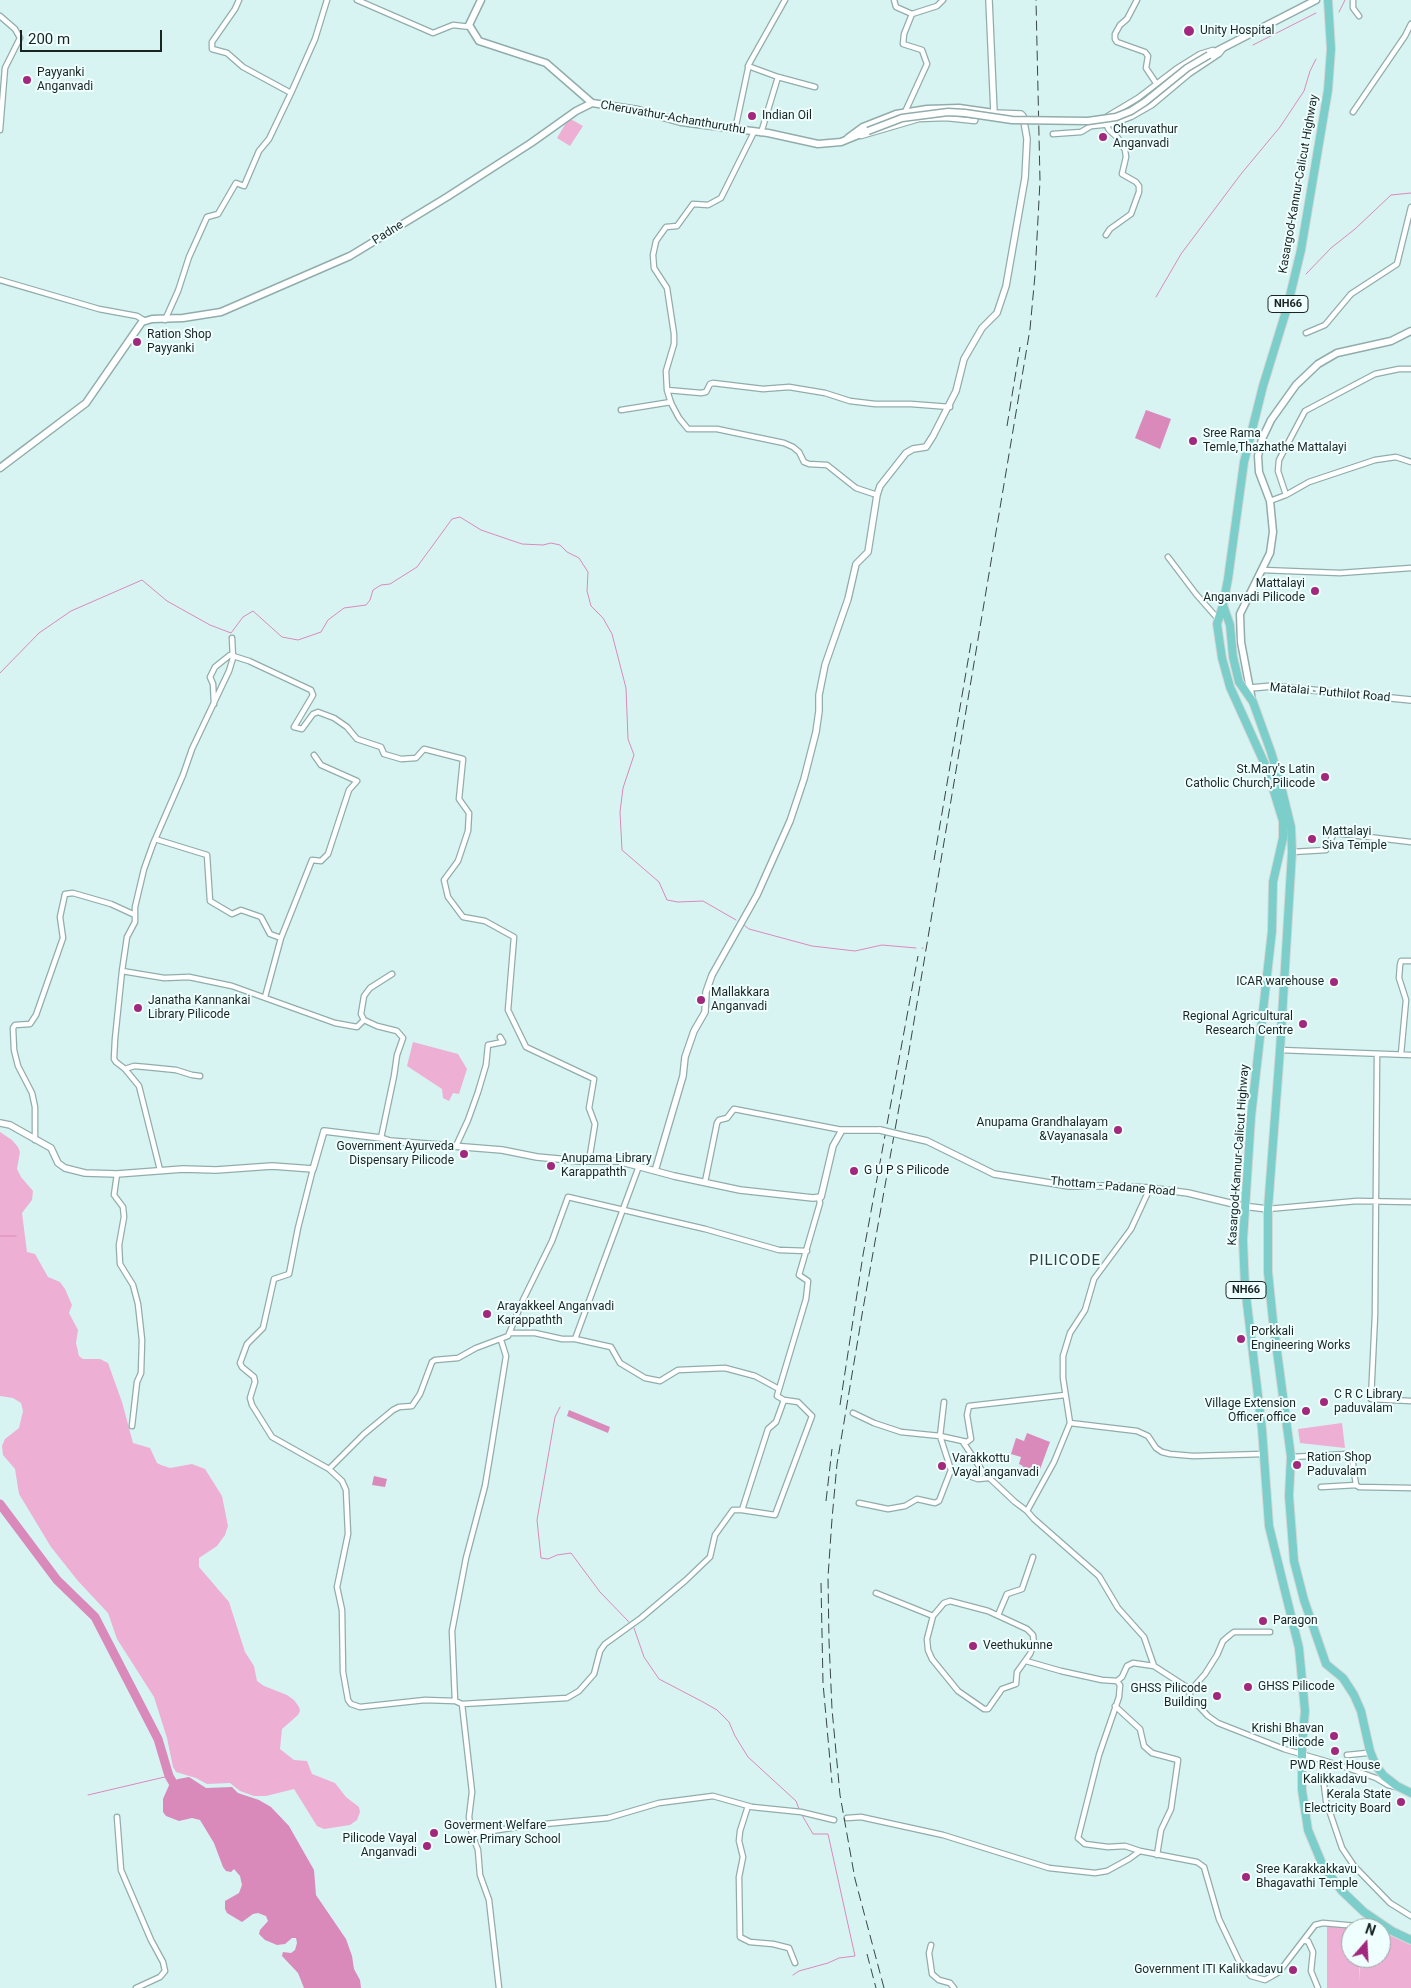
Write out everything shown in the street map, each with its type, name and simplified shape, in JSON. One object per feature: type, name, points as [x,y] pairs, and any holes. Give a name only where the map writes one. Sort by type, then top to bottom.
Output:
[{"type":"highway","name":"Kasargod-Kannur-Calicut Highway","points":[[1328,0],[1331,49],[1328,90],[1301,250],[1287,308],[1263,386],[1244,462],[1223,605],[1217,624],[1222,658],[1230,687],[1266,770],[1283,821],[1283,838],[1273,882],[1272,932],[1251,1117],[1243,1240],[1270,1526],[1299,1648],[1305,1711],[1302,1790],[1308,1830],[1323,1866],[1342,1890],[1364,1912],[1373,1918]]},
{"type":"highway","name":"Kasargod-Kannur-Calicut Highway","points":[[1223,605],[1230,625],[1233,657],[1239,682],[1253,702],[1280,782],[1291,827],[1292,852],[1268,1209],[1268,1272],[1291,1457],[1289,1496],[1293,1551],[1302,1592],[1326,1664],[1343,1678],[1354,1695],[1361,1711],[1370,1751],[1379,1771],[1397,1786],[1411,1793]]},
{"type":"highway","name":"Kasargod-Kannur-Calicut Highway","points":[[1391,1930],[1411,1940]]},
{"type":"main road","points":[[471,27],[469,24],[481,0]]},
{"type":"main road","points":[[1226,45],[1314,1]]},
{"type":"main road","name":"Cheruvathur-Achanthuruthu","points":[[471,27],[479,41],[546,63],[592,103],[627,108],[681,122],[758,132],[818,144],[841,142],[902,118],[948,112],[1012,120],[1088,121],[1116,117],[1145,102],[1187,68],[1226,45]]},
{"type":"main road","name":"Padne","points":[[145,321],[221,312],[350,256],[448,197],[531,143],[576,110],[592,103]]},
{"type":"main road","points":[[841,142],[863,127],[905,112],[951,108],[994,112]]},
{"type":"main road","points":[[0,468],[86,403],[138,327],[145,321]]},
{"type":"main road","name":"Kasargod-Kannur-Calicut Highway","points":[[1253,702],[1241,642],[1240,614],[1270,553],[1273,532],[1270,502],[1259,472],[1258,456],[1262,438],[1271,420],[1296,385],[1318,364],[1337,353],[1391,341],[1411,331]]},
{"type":"street","points":[[238,0],[235,9],[212,42],[212,49],[227,53],[243,67],[291,93]]},
{"type":"street","points":[[165,320],[178,291],[189,257],[207,217],[218,214],[236,183],[244,186],[259,151],[269,139],[316,39],[327,0]]},
{"type":"street","points":[[357,0],[433,33],[453,25],[471,27]]},
{"type":"street","points":[[735,130],[748,66],[785,0]]},
{"type":"street","points":[[894,0],[896,7],[912,14],[937,6],[943,0]]},
{"type":"street","points":[[655,1171],[683,1076],[685,1057],[694,1031],[705,1012],[706,992],[712,975],[757,895],[790,821],[804,779],[816,732],[819,696],[825,665],[846,607],[856,564],[868,552],[880,486],[906,453],[926,446],[950,406],[964,359],[982,328],[997,313],[1006,286],[1025,178],[1027,139],[1021,114],[994,112],[988,0]]},
{"type":"street","points":[[1137,0],[1127,19],[1120,25],[1115,39],[1117,42],[1145,52],[1148,56],[1146,68],[1156,83]]},
{"type":"street","points":[[1353,0],[1353,8],[1359,16]]},
{"type":"street","points":[[905,112],[927,64],[922,50],[905,45],[902,42],[912,14]]},
{"type":"street","points":[[0,16],[14,29],[20,38],[7,62],[2,77],[0,130]]},
{"type":"street","points":[[1353,112],[1405,36],[1411,24]]},
{"type":"street","points":[[1053,134],[1081,132],[1138,98],[1156,83],[1200,54],[1226,45]]},
{"type":"street","points":[[1091,126],[1131,118],[1152,105],[1189,74],[1219,54],[1226,45]]},
{"type":"street","points":[[748,66],[814,87]]},
{"type":"street","points":[[778,77],[758,132],[721,198],[708,205],[693,204],[677,226],[666,228],[656,241],[653,255],[654,268],[667,288],[674,334],[674,344],[666,371],[667,390],[670,402],[688,429],[717,429],[784,443],[799,452],[804,462],[828,465],[856,488],[877,495]]},
{"type":"street","points":[[857,137],[919,119],[946,118],[976,121],[977,111]]},
{"type":"street","points":[[1106,124],[1109,130],[1118,138],[1124,150],[1126,157],[1122,174],[1124,177],[1136,182],[1139,192],[1132,214],[1110,229],[1106,235]]},
{"type":"street","points":[[1306,333],[1325,325],[1351,294],[1397,264],[1411,207]]},
{"type":"street","points":[[0,280],[99,309],[136,316],[145,321]]},
{"type":"street","points":[[1286,495],[1278,471],[1280,460],[1305,411],[1376,374],[1399,369],[1411,369]]},
{"type":"street","points":[[667,390],[701,393],[706,392],[710,384],[713,383],[763,389],[789,387],[825,393],[850,401],[875,404],[950,406]]},
{"type":"street","points":[[621,410],[670,402]]},
{"type":"street","points":[[1270,502],[1309,482],[1375,460],[1396,457],[1411,462]]},
{"type":"street","points":[[1168,557],[1218,620]]},
{"type":"street","points":[[1262,570],[1340,573],[1411,568]]},
{"type":"street","points":[[160,1170],[139,1086],[114,1059],[114,1039],[122,971],[127,937],[135,922],[140,884],[155,839],[192,749],[229,672],[233,656],[232,638]]},
{"type":"street","points":[[214,704],[213,684],[210,677],[215,667],[230,655],[249,661],[310,690],[312,695],[294,727],[302,729],[313,714],[318,712],[334,718],[347,727],[357,738],[381,747],[384,754],[401,759],[416,758],[424,749],[463,759],[459,800],[469,814],[468,831],[458,861],[444,880],[448,897],[463,917],[485,920],[514,937],[508,1010],[526,1047],[594,1079],[589,1108],[595,1124],[589,1161]]},
{"type":"street","name":"Matalai - Puthilot Road","points":[[1250,688],[1273,686],[1411,700]]},
{"type":"street","points":[[265,997],[281,938],[312,860],[321,861],[328,854],[349,790],[357,781],[322,765],[314,755]]},
{"type":"street","points":[[1292,852],[1326,850],[1334,833],[1411,842]]},
{"type":"street","points":[[155,839],[207,855],[210,901],[232,914],[241,910],[261,917],[270,934],[281,938]]},
{"type":"street","points":[[36,1140],[36,1107],[32,1094],[18,1066],[14,1050],[13,1028],[15,1024],[30,1024],[36,1015],[63,938],[60,916],[64,894],[73,893],[110,904],[135,915]]},
{"type":"street","points":[[1401,1054],[1406,1000],[1399,978],[1400,965],[1401,961],[1411,961]]},
{"type":"street","points":[[122,971],[164,978],[189,978],[232,986],[335,1023],[357,1027],[364,1020]]},
{"type":"street","points":[[382,1138],[397,1055],[403,1038],[397,1031],[377,1026],[364,1020],[361,1014],[364,996],[370,988],[392,974]]},
{"type":"street","points":[[456,1146],[478,1092],[486,1066],[488,1044],[503,1042],[500,1037]]},
{"type":"street","points":[[1280,1050],[1411,1054]]},
{"type":"street","points":[[1377,1054],[1375,1315],[1371,1399],[1411,1401]]},
{"type":"street","points":[[125,1069],[134,1066],[146,1067],[176,1070],[192,1076],[200,1076]]},
{"type":"street","points":[[705,1182],[717,1123],[719,1120],[726,1118],[734,1109],[842,1130],[833,1146],[822,1194],[819,1198],[820,1203],[799,1275],[808,1281],[806,1299],[776,1396],[784,1400],[798,1402],[812,1416],[775,1515],[733,1510],[715,1535],[710,1557],[649,1612],[605,1644],[600,1651],[594,1674],[579,1691],[567,1698],[462,1704],[425,1700],[360,1706],[351,1704],[348,1700],[343,1672],[342,1610],[337,1587],[348,1534],[346,1490],[342,1481],[329,1469],[272,1437],[252,1405],[250,1398],[255,1382],[254,1377],[240,1363],[247,1344],[263,1328],[274,1279],[289,1274],[298,1228],[324,1131],[390,1140],[502,1150],[537,1157],[618,1161],[655,1171],[740,1190],[819,1198]]},
{"type":"street","points":[[0,1123],[10,1124],[51,1148],[58,1163],[75,1172],[117,1174],[183,1169],[216,1170],[247,1166],[313,1169]]},
{"type":"street","name":"Thottam - Padane Road","points":[[842,1130],[880,1130],[927,1141],[994,1174],[1069,1186],[1150,1188],[1188,1193],[1244,1206],[1268,1209]]},
{"type":"street","points":[[575,1339],[639,1166]]},
{"type":"street","points":[[117,1174],[114,1195],[123,1207],[124,1217],[120,1245],[120,1264],[133,1285],[138,1304],[142,1340],[141,1373],[137,1382],[132,1426]]},
{"type":"street","points":[[1027,1511],[1054,1462],[1070,1423],[1064,1395],[1063,1356],[1070,1332],[1085,1310],[1094,1279],[1132,1229],[1150,1188]]},
{"type":"street","points":[[511,1333],[523,1300],[552,1241],[568,1197],[705,1229],[779,1250],[807,1251]]},
{"type":"street","points":[[1268,1209],[1376,1201],[1411,1202]]},
{"type":"street","points":[[329,1469],[364,1434],[393,1410],[399,1407],[412,1406],[420,1394],[432,1362],[435,1360],[458,1358],[484,1344],[501,1340],[511,1333],[534,1333],[562,1339],[575,1339],[610,1347],[620,1363],[645,1378],[660,1381],[678,1370],[725,1368],[755,1376],[779,1388]]},
{"type":"street","points":[[455,1702],[452,1631],[466,1558],[485,1486],[506,1356],[501,1340]]},
{"type":"street","points":[[853,1413],[874,1423],[901,1432],[940,1436],[968,1442],[970,1439],[967,1415],[969,1406],[1064,1395]]},
{"type":"street","points":[[742,1510],[768,1429],[776,1422],[784,1400]]},
{"type":"street","points":[[859,1503],[888,1509],[905,1506],[917,1499],[935,1504],[939,1501],[951,1470],[940,1436],[944,1402]]},
{"type":"street","points":[[1070,1423],[1137,1431],[1148,1436],[1156,1448],[1170,1454],[1193,1456],[1263,1454]]},
{"type":"street","points":[[963,1442],[988,1478],[1099,1576],[1118,1608],[1144,1637],[1154,1666]]},
{"type":"street","points":[[1291,1457],[1348,1454],[1352,1457],[1356,1485]]},
{"type":"street","points":[[951,1470],[978,1479],[988,1478]]},
{"type":"street","points":[[1322,1488],[1356,1485],[1362,1488],[1411,1488]]},
{"type":"street","points":[[998,1615],[1007,1594],[1022,1589],[1033,1557]]},
{"type":"street","points":[[876,1593],[933,1616]]},
{"type":"street","points":[[950,1601],[998,1615],[1027,1629],[1033,1635],[1034,1644],[1026,1661],[1017,1672],[1016,1684],[1002,1689],[990,1707],[984,1709],[958,1691],[932,1660],[927,1639],[933,1616],[950,1601]]},
{"type":"street","points":[[1189,1692],[1205,1674],[1223,1641],[1234,1632],[1270,1632]]},
{"type":"street","points":[[1026,1661],[1061,1671],[1102,1680],[1117,1681],[1122,1677],[1127,1666],[1133,1663],[1154,1666],[1188,1688],[1191,1698],[1208,1716],[1218,1723],[1284,1749],[1302,1753],[1376,1778],[1388,1785],[1397,1786]]},
{"type":"street","points":[[1117,1681],[1120,1690],[1099,1755],[1078,1838],[1085,1844],[1108,1847],[1125,1846],[1157,1855],[1196,1862],[1204,1866],[1219,1919],[1239,1961],[1251,1976],[1265,1980],[1280,1972],[1305,1941],[1310,1930],[1315,1925],[1323,1923],[1341,1925]]},
{"type":"street","points":[[462,1704],[472,1792],[469,1817],[472,1834],[478,1850],[480,1875],[490,1900],[499,1988]]},
{"type":"street","points":[[1115,1706],[1140,1729],[1144,1746],[1152,1753],[1178,1760],[1171,1809],[1161,1830],[1157,1855]]},
{"type":"street","points":[[1347,1756],[1370,1751]]},
{"type":"street","points":[[1321,1760],[1326,1801],[1342,1848],[1354,1866],[1390,1903],[1411,1916]]},
{"type":"street","points":[[472,1834],[524,1826],[608,1818],[660,1802],[713,1796],[748,1806],[803,1812],[834,1820]]},
{"type":"street","points":[[748,1806],[739,1840],[743,1857],[739,1877],[740,1937],[750,1942],[773,1944],[789,1948],[795,1963]]},
{"type":"street","points":[[117,1817],[121,1870],[150,1940],[163,1962],[165,1971],[160,1977],[136,1988]]},
{"type":"street","points":[[847,1818],[861,1817],[943,1835],[1049,1868],[1095,1873],[1107,1870],[1140,1851]]},
{"type":"street","points":[[1305,1941],[1311,1944],[1313,1952],[1311,1971],[1318,1988]]},
{"type":"street","points":[[931,1945],[929,1953],[932,1974],[939,1980],[950,1983],[954,1988]]},
{"type":"shaded area","points":[[569,118],[583,126],[570,146],[557,138]]},
{"type":"shaded area","points":[[1146,410],[1171,419],[1160,449],[1135,438]]},
{"type":"shaded area","points":[[413,1042],[458,1054],[467,1069],[459,1094],[453,1093],[449,1101],[443,1098],[442,1089],[407,1066]]},
{"type":"shaded area","points":[[0,1132],[12,1140],[18,1147],[20,1152],[17,1169],[33,1191],[32,1200],[22,1213],[27,1252],[35,1254],[48,1277],[60,1282],[65,1289],[72,1305],[69,1313],[78,1330],[76,1343],[79,1356],[83,1359],[100,1359],[108,1363],[122,1402],[133,1443],[150,1448],[157,1463],[161,1465],[170,1468],[192,1464],[205,1469],[222,1496],[228,1526],[225,1535],[217,1546],[199,1558],[199,1567],[229,1602],[245,1652],[254,1666],[257,1681],[264,1686],[287,1695],[299,1707],[298,1715],[282,1729],[280,1749],[294,1760],[307,1761],[312,1774],[335,1783],[346,1797],[359,1807],[360,1812],[357,1820],[350,1825],[324,1829],[317,1826],[294,1789],[266,1796],[254,1796],[240,1791],[230,1783],[207,1784],[196,1778],[176,1772],[154,1697],[117,1639],[108,1613],[78,1581],[51,1547],[19,1494],[15,1469],[3,1455],[2,1446],[5,1439],[19,1428],[23,1411],[21,1403],[13,1398],[0,1396]]},
{"type":"shaded area","points":[[569,1410],[610,1427],[608,1433],[567,1416]]},
{"type":"shaded area","points":[[1342,1423],[1345,1448],[1300,1443],[1298,1429]]},
{"type":"shaded area","points":[[1027,1433],[1050,1442],[1039,1472],[1032,1469],[1030,1474],[1021,1471],[1023,1466],[1019,1464],[1021,1457],[1011,1454],[1016,1438],[1024,1441]]},
{"type":"shaded area","points":[[374,1476],[387,1479],[385,1487],[372,1485]]},
{"type":"shaded area","points":[[189,1777],[206,1788],[232,1787],[238,1793],[259,1800],[271,1807],[289,1826],[314,1870],[316,1895],[346,1939],[361,1988],[304,1988],[298,1973],[282,1956],[283,1952],[291,1953],[295,1950],[296,1938],[292,1938],[285,1944],[277,1945],[265,1940],[259,1934],[268,1921],[266,1916],[258,1913],[253,1914],[242,1922],[227,1913],[225,1901],[239,1893],[242,1885],[240,1876],[234,1869],[231,1872],[226,1871],[223,1867],[214,1843],[200,1820],[192,1818],[179,1821],[166,1816],[163,1812],[163,1799],[170,1783]]},
{"type":"shaded area","points":[[1327,1925],[1341,1927],[1341,1968],[1360,1968],[1359,1982],[1360,1968],[1391,1968],[1391,1934],[1411,1944],[1411,1988],[1327,1988]]},
{"type":"waterway","points":[[1339,12],[1345,0]]},
{"type":"waterway","points":[[1253,45],[1316,13]]},
{"type":"waterway","points":[[1156,297],[1181,254],[1241,174],[1280,127],[1304,91],[1316,59]]},
{"type":"waterway","points":[[1306,274],[1331,248],[1355,229],[1391,195],[1411,193]]},
{"type":"waterway","points":[[0,673],[39,633],[71,611],[142,580],[167,601],[210,625],[231,633],[243,617],[253,611],[282,637],[298,640],[321,632],[328,620],[344,608],[366,605],[370,600],[373,590],[381,585],[390,584],[417,567],[452,519],[460,517],[481,530],[522,544],[543,545],[551,543],[560,545],[567,552],[579,558],[588,572],[587,591],[591,606],[603,618],[612,634],[626,688],[628,739],[634,755],[623,788],[620,812],[622,850],[659,882],[667,900],[678,902],[703,901],[736,920]]},
{"type":"waterway","points":[[744,925],[749,929],[812,946],[855,951],[882,945],[916,948]]},
{"type":"waterway","points":[[0,1236],[16,1236]]},
{"type":"waterway","points":[[560,1407],[555,1417],[537,1520],[541,1558],[548,1559],[557,1555],[571,1553],[600,1592],[629,1622]]},
{"type":"waterway","points":[[0,1504],[57,1580],[95,1617],[158,1739],[169,1776],[178,1791]]},
{"type":"waterway","points":[[634,1628],[644,1657],[659,1679],[717,1710],[729,1722],[748,1757],[796,1801],[799,1809]]},
{"type":"waterway","points":[[88,1795],[169,1776]]},
{"type":"waterway","points":[[793,1975],[799,1971],[839,1958],[855,1956],[828,1834],[813,1834],[802,1815]]},
{"type":"railway","points":[[884,1988],[855,1879],[840,1795],[832,1709],[829,1641],[828,1577],[832,1519],[837,1464],[908,1057],[1030,329],[1040,181],[1036,0]]},
{"type":"railway","points":[[1007,426],[1020,347]]},
{"type":"railway","points":[[934,860],[971,643]]},
{"type":"railway","points":[[840,1405],[863,1255],[918,956]]},
{"type":"railway","points":[[826,1501],[832,1449]]},
{"type":"railway","points":[[821,1583],[823,1683],[832,1783]]},
{"type":"railway","points":[[867,1954],[876,1988]]},
{"type":"place","name":"Unity Hospital","points":[[1189,31]]},
{"type":"place","name":"Payyanki Anganvadi","points":[[27,80]]},
{"type":"place","name":"Indian Oil","points":[[752,116]]},
{"type":"place","name":"Cheruvathur Anganvadi","points":[[1103,137]]},
{"type":"place","name":"Ration Shop Payyanki","points":[[137,342]]},
{"type":"place","name":"Sree Rama Temle,Thazhathe Mattalayi","points":[[1193,441]]},
{"type":"place","name":"Mattalayi Anganvadi Pilicode","points":[[1315,591]]},
{"type":"place","name":"St.Mary's Latin Catholic Church,Pilicode","points":[[1325,777]]},
{"type":"place","name":"Mattalayi Siva Temple","points":[[1312,839]]},
{"type":"place","name":"ICAR warehouse","points":[[1334,982]]},
{"type":"place","name":"Mallakkara Anganvadi","points":[[701,1000]]},
{"type":"place","name":"Janatha Kannankai Library Pilicode","points":[[138,1008]]},
{"type":"place","name":"Regional Agricultural Research Centre","points":[[1303,1024]]},
{"type":"place","name":"Anupama Grandhalayam &Vayanasala","points":[[1118,1130]]},
{"type":"place","name":"Government Ayurveda Dispensary Pilicode","points":[[464,1154]]},
{"type":"place","name":"Anupama Library Karappathth","points":[[551,1166]]},
{"type":"place","name":"G U P S Pilicode","points":[[854,1171]]},
{"type":"place","name":"Arayakkeel Anganvadi Karappathth","points":[[487,1314]]},
{"type":"place","name":"Porkkali Engineering Works","points":[[1241,1339]]},
{"type":"place","name":"C R C Library paduvalam","points":[[1324,1402]]},
{"type":"place","name":"Village Extension Officer office","points":[[1306,1411]]},
{"type":"place","name":"Ration Shop Paduvalam","points":[[1297,1465]]},
{"type":"place","name":"Varakkottu Vayal anganvadi","points":[[942,1466]]},
{"type":"place","name":"Paragon","points":[[1263,1621]]},
{"type":"place","name":"Veethukunne","points":[[973,1646]]},
{"type":"place","name":"GHSS Pilicode","points":[[1248,1687]]},
{"type":"place","name":"GHSS Pilicode Building","points":[[1217,1696]]},
{"type":"place","name":"Krishi Bhavan Pilicode","points":[[1334,1736]]},
{"type":"place","name":"PWD Rest House Kalikkadavu","points":[[1335,1751]]},
{"type":"place","name":"Kerala State Electricity Board","points":[[1401,1802]]},
{"type":"place","name":"Goverment Welfare Lower Primary School","points":[[434,1833]]},
{"type":"place","name":"Pilicode Vayal Anganvadi","points":[[427,1846]]},
{"type":"place","name":"Sree Karakkakkavu Bhagavathi Temple","points":[[1246,1877]]},
{"type":"place","name":"Government ITI Kalikkadavu","points":[[1293,1970]]},
{"type":"district","name":"PILICODE","points":[[1065,1261]]}]
